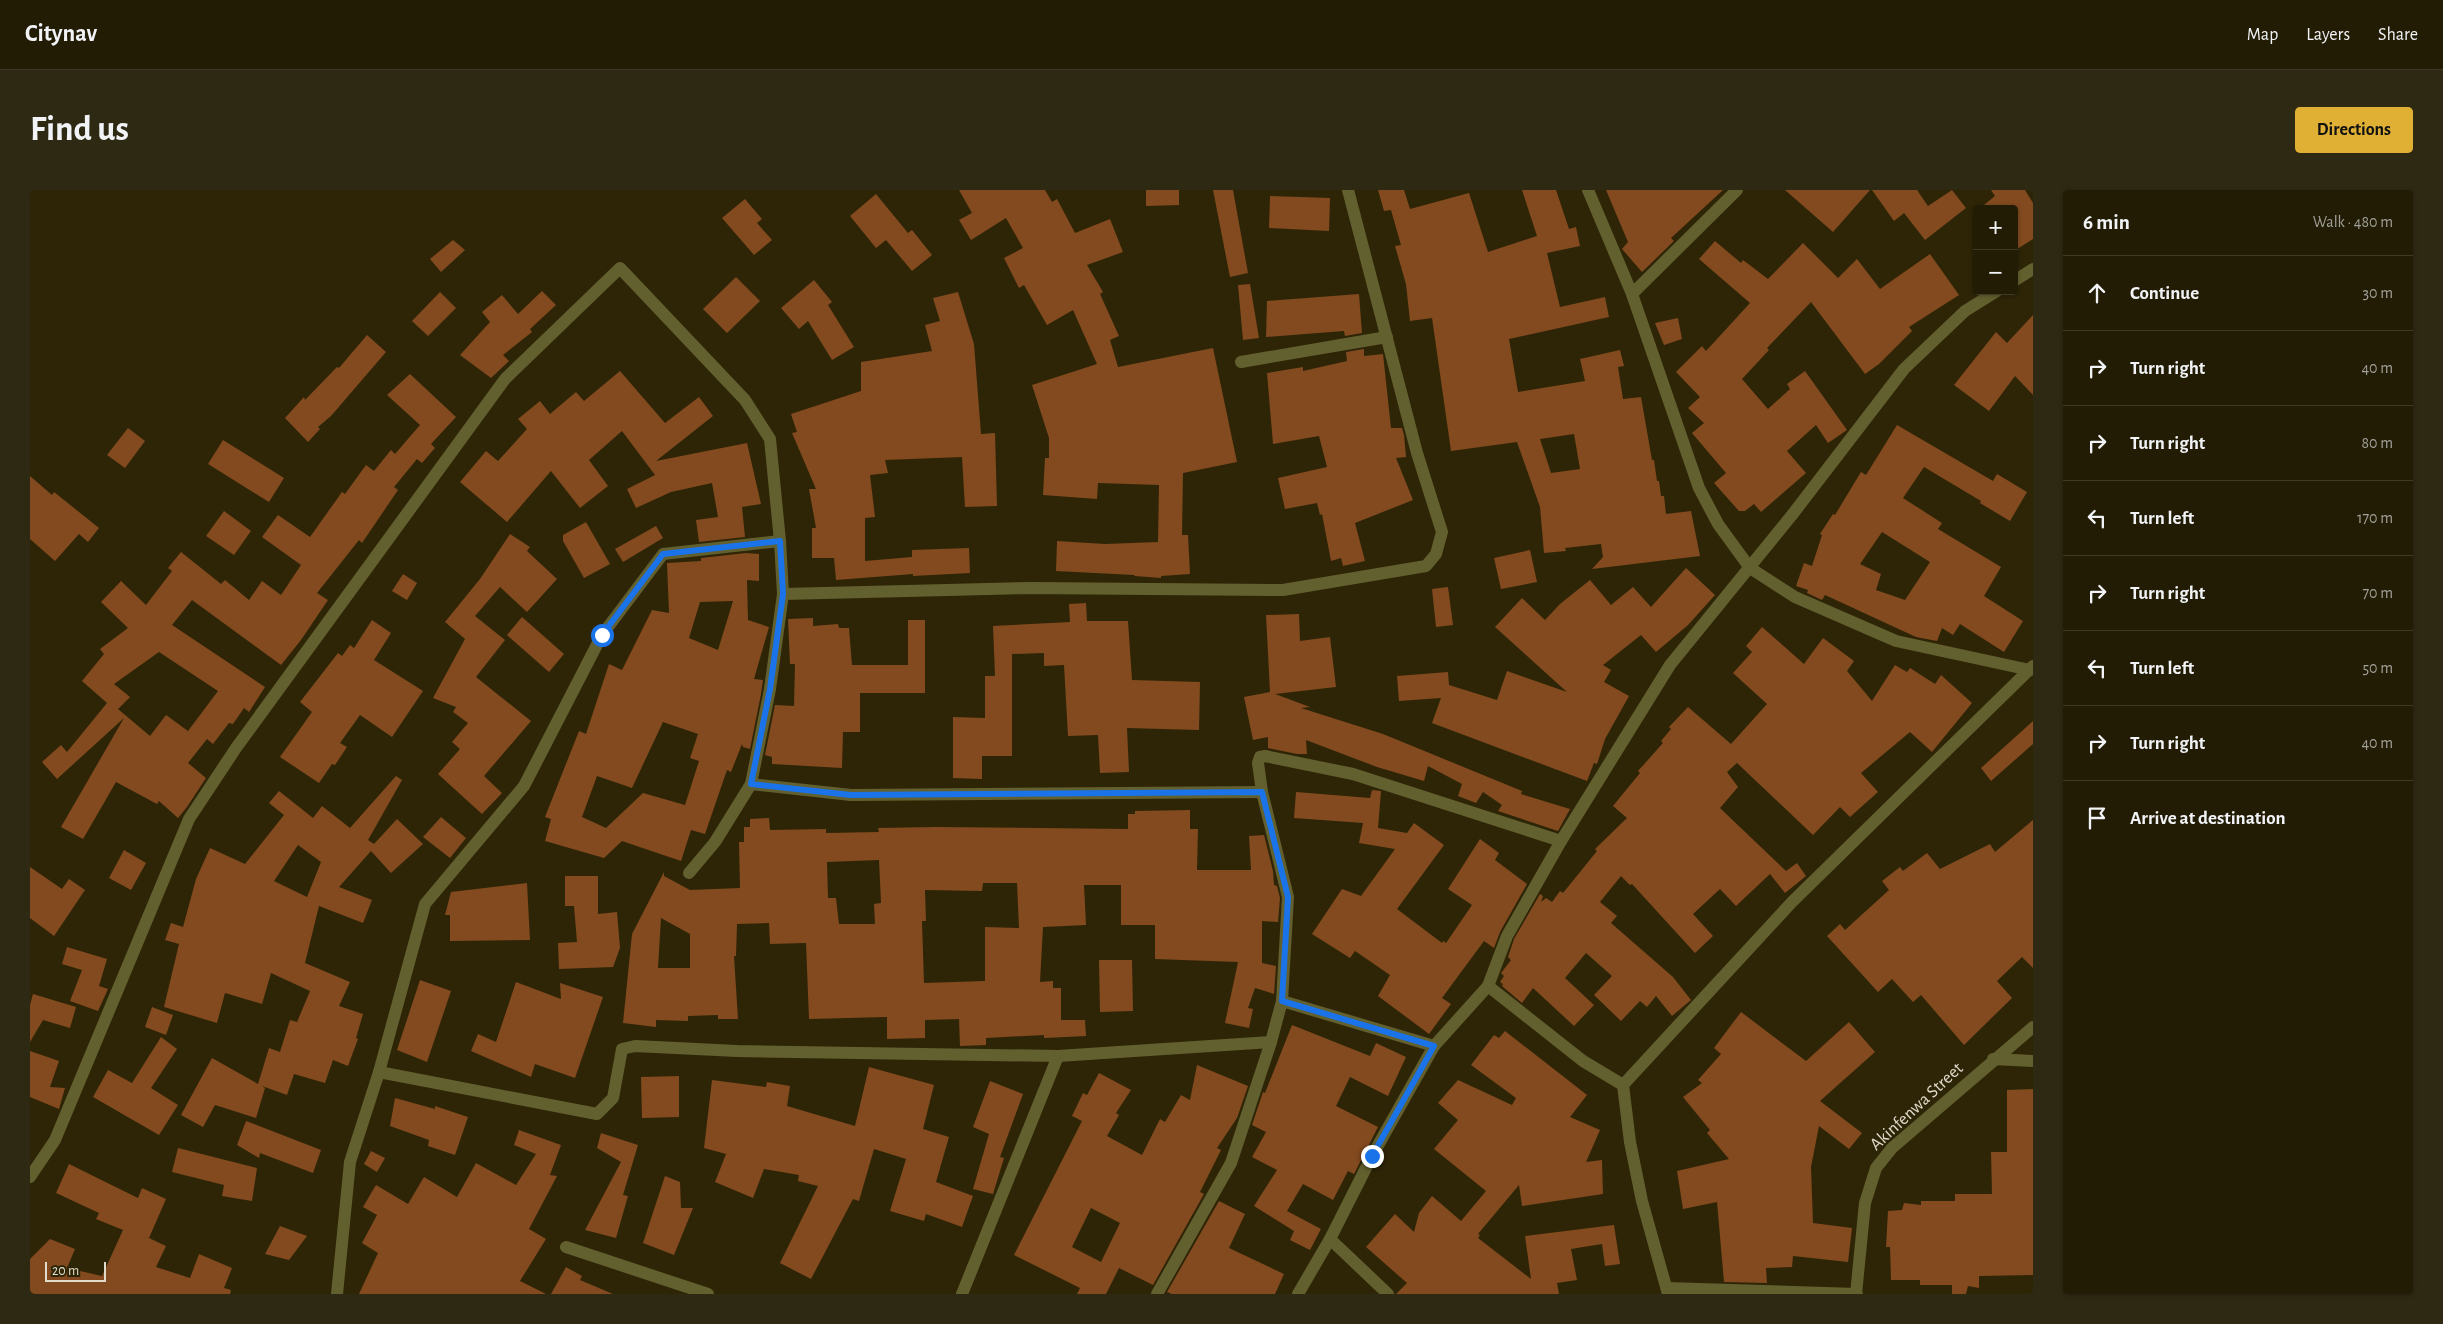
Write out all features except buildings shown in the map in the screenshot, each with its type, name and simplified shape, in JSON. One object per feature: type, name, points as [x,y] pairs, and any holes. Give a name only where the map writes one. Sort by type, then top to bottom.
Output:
[{"type":"street","points":[[783,594],[1031,588],[1283,590],[1426,566],[1436,554],[1442,532],[1417,453],[1348,190]]},
{"type":"street","points":[[1588,190],[1632,294],[1699,488],[1718,524],[1750,568],[1795,596],[1896,641],[2031,668]]},
{"type":"street","points":[[1632,294],[1737,190]]},
{"type":"street","points":[[30,1177],[55,1140],[189,819],[258,716],[505,379],[620,268],[745,400],[770,439],[783,594],[770,689],[751,784],[716,842],[689,873]]},
{"type":"street","points":[[2018,279],[2033,270]]},
{"type":"street","points":[[1298,1294],[1330,1240],[1372,1156],[1434,1046],[1488,986],[1507,936],[1560,841],[1670,665],[1750,568],[1904,369],[1966,311],[1991,295]]},
{"type":"street","points":[[1241,362],[1387,337]]},
{"type":"street","points":[[336,1294],[350,1162],[379,1072],[425,904],[524,786],[602,635],[663,554],[780,541]]},
{"type":"street","points":[[1856,1294],[1667,1291],[1642,1200],[1630,1142],[1623,1085],[1792,902],[1903,791],[2031,668]]},
{"type":"street","points":[[1157,1294],[1231,1163],[1271,1042],[1282,1001],[1288,897],[1262,792],[1258,763],[1260,757],[1265,756],[1353,774],[1560,841]]},
{"type":"street","points":[[751,784],[851,795],[1262,792]]},
{"type":"street","points":[[1488,986],[1583,1061],[1623,1085]]},
{"type":"street","points":[[1282,1001],[1434,1046]]},
{"type":"street","name":"Akinfenwa Street","points":[[1856,1294],[1865,1203],[1876,1168],[1892,1148],[1993,1059],[2033,1027]]},
{"type":"street","points":[[379,1072],[597,1114],[612,1098],[622,1049],[635,1046],[737,1051],[1058,1056],[1271,1042]]},
{"type":"street","points":[[962,1294],[1058,1056]]},
{"type":"street","points":[[1993,1059],[2033,1061]]},
{"type":"street","points":[[1330,1240],[1388,1294]]},
{"type":"street","points":[[566,1247],[708,1294]]},
{"type":"route","points":[[602,635],[663,554],[780,541],[783,594],[770,689],[751,784],[851,795],[1262,792],[1288,897],[1284,935],[1282,1001],[1434,1046],[1372,1156]]}]
